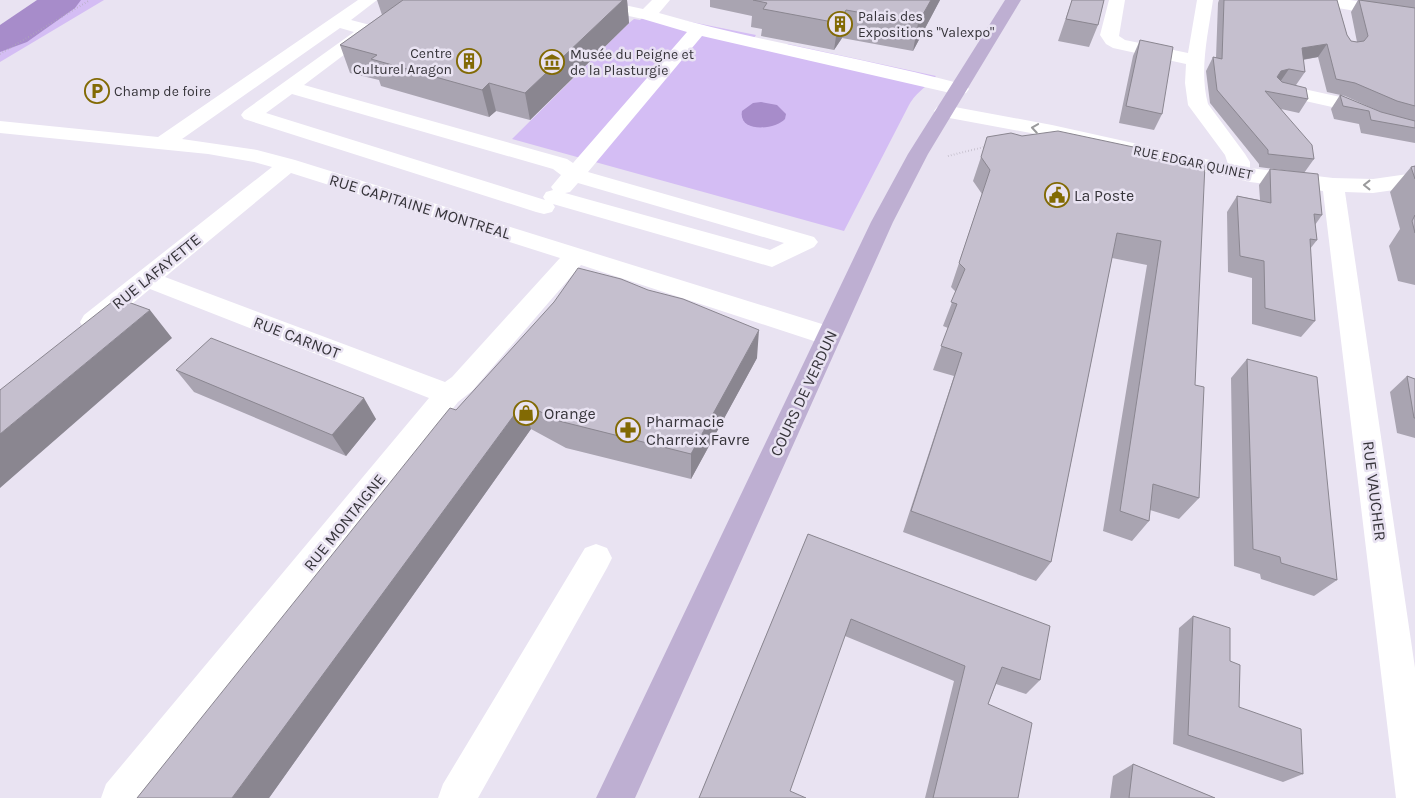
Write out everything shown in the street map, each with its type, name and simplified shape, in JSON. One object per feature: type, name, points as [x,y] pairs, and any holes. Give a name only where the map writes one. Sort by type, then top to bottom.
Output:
[{"type":"main road","name":"COURS DE VERDUN","points":[[615,798],[886,214],[918,154],[1014,0]]},
{"type":"street","points":[[163,143],[368,0]]},
{"type":"street","points":[[578,0],[647,15],[698,30],[921,78],[959,88]]},
{"type":"street","points":[[647,15],[662,0]]},
{"type":"street","points":[[1117,0],[1109,35],[1112,40],[1118,44],[1197,61]]},
{"type":"street","points":[[1205,0],[1197,61],[1195,98],[1198,105],[1235,154],[1239,162],[1239,172]]},
{"type":"street","points":[[1320,0],[1415,16]]},
{"type":"street","points":[[1338,3],[1342,21]]},
{"type":"street","points":[[289,87],[560,164],[574,175],[806,242],[772,259],[549,202],[251,115],[289,87],[368,30],[336,22]]},
{"type":"street","points":[[518,236],[574,175],[698,30]]},
{"type":"street","points":[[1281,90],[1338,102],[1378,120],[1415,130]]},
{"type":"street","name":"RUE EDGAR QUINET","points":[[944,111],[1052,130],[1239,172],[1333,185],[1373,186],[1415,180]]},
{"type":"street","name":"RUE CAPITAINE MONTREAL","points":[[0,127],[228,151],[288,165],[518,236],[828,336]]},
{"type":"street","name":"RUE LAFAYETTE","points":[[78,334],[288,165]]},
{"type":"street","name":"RUE VAUCHER","points":[[1333,185],[1415,798]]},
{"type":"street","name":"RUE MONTAIGNE","points":[[120,798],[448,394],[462,384],[576,255]]},
{"type":"street","name":"RUE CARNOT","points":[[147,279],[448,394]]},
{"type":"street","points":[[468,794],[596,558]]},
{"type":"path","points":[[0,54],[90,0]]},
{"type":"shaded area","points":[[54,0],[104,0],[0,62],[0,36],[32,17]]},
{"type":"shaded area","points":[[647,13],[756,35],[754,38],[786,46],[788,44],[936,76],[915,96],[909,105],[844,231],[512,139],[629,23],[634,19],[640,20]]},
{"type":"shaded area","points":[[761,102],[777,105],[786,114],[785,119],[780,123],[766,127],[751,126],[746,123],[742,118],[742,111],[753,103]]},
{"type":"building","name":"Centre Culturel Aragon","points":[[403,0],[623,0],[525,93],[489,83],[482,90],[371,59],[377,55],[340,45]]},
{"type":"building","points":[[753,0],[931,0],[918,23],[846,10],[838,23],[763,9],[767,3]]},
{"type":"building","points":[[1072,0],[1104,0],[1098,25],[1066,19]]},
{"type":"building","points":[[1224,0],[1337,0],[1347,35],[1351,41],[1357,42],[1364,41],[1368,36],[1359,0],[1415,8],[1415,106],[1397,101],[1355,83],[1336,79],[1327,44],[1302,48],[1305,72],[1289,69],[1281,71],[1277,77],[1282,82],[1306,88],[1308,99],[1265,91],[1312,145],[1314,159],[1268,154],[1268,150],[1217,90],[1213,57],[1222,59]]},
{"type":"building","points":[[1140,40],[1173,47],[1162,114],[1126,106]]},
{"type":"building","points":[[1340,95],[1381,112],[1415,121],[1415,128],[1371,120],[1369,111],[1343,106]]},
{"type":"building","points":[[1058,131],[1138,148],[1137,154],[1172,163],[1205,164],[1195,385],[1204,387],[1199,498],[1153,484],[1149,521],[1120,511],[1161,241],[1117,233],[1051,562],[911,511],[962,353],[941,346],[957,304],[951,302],[965,269],[959,263],[990,170],[981,157],[987,137],[1011,133],[1022,136]]},
{"type":"building","points":[[1415,166],[1415,179],[1411,167]]},
{"type":"building","points":[[1270,169],[1318,174],[1322,215],[1314,214],[1317,240],[1310,239],[1315,321],[1265,308],[1264,261],[1240,256],[1237,196],[1271,203]]},
{"type":"building","points":[[1415,215],[1415,233],[1412,221]]},
{"type":"building","points":[[578,268],[621,279],[648,290],[683,299],[759,330],[691,454],[559,421],[523,403],[232,798],[137,798],[450,408],[456,410],[554,302]]},
{"type":"building","points":[[117,298],[150,310],[0,434],[0,390]]},
{"type":"building","points":[[211,338],[364,398],[332,435],[176,370]]},
{"type":"building","points":[[1247,359],[1317,377],[1337,580],[1281,563],[1280,557],[1253,549]]},
{"type":"building","points":[[1407,376],[1415,379],[1415,418],[1414,418]]},
{"type":"building","points":[[808,534],[1050,626],[1040,680],[1002,667],[988,704],[1032,723],[1018,798],[933,798],[965,666],[851,619],[790,791],[806,798],[699,798]]},
{"type":"building","points":[[1193,616],[1230,628],[1230,661],[1240,665],[1239,707],[1301,729],[1303,774],[1188,735]]},
{"type":"building","points":[[1133,764],[1215,798],[1129,798]]},
{"type":"waterway","points":[[0,40],[13,34],[62,0]]},
{"type":"place","name":"Palais des Expositions \"Valexpo\"","points":[[840,24]]},
{"type":"place","name":"Centre Culturel Aragon","points":[[469,61]]},
{"type":"place","name":"Musée du Peigne et de la Plasturgie","points":[[552,62]]},
{"type":"place","name":"Champ de foire","points":[[97,91]]},
{"type":"place","name":"La Poste","points":[[1057,195]]},
{"type":"place","name":"Orange","points":[[526,413]]},
{"type":"place","name":"Pharmacie Charreix Favre","points":[[628,430]]}]
